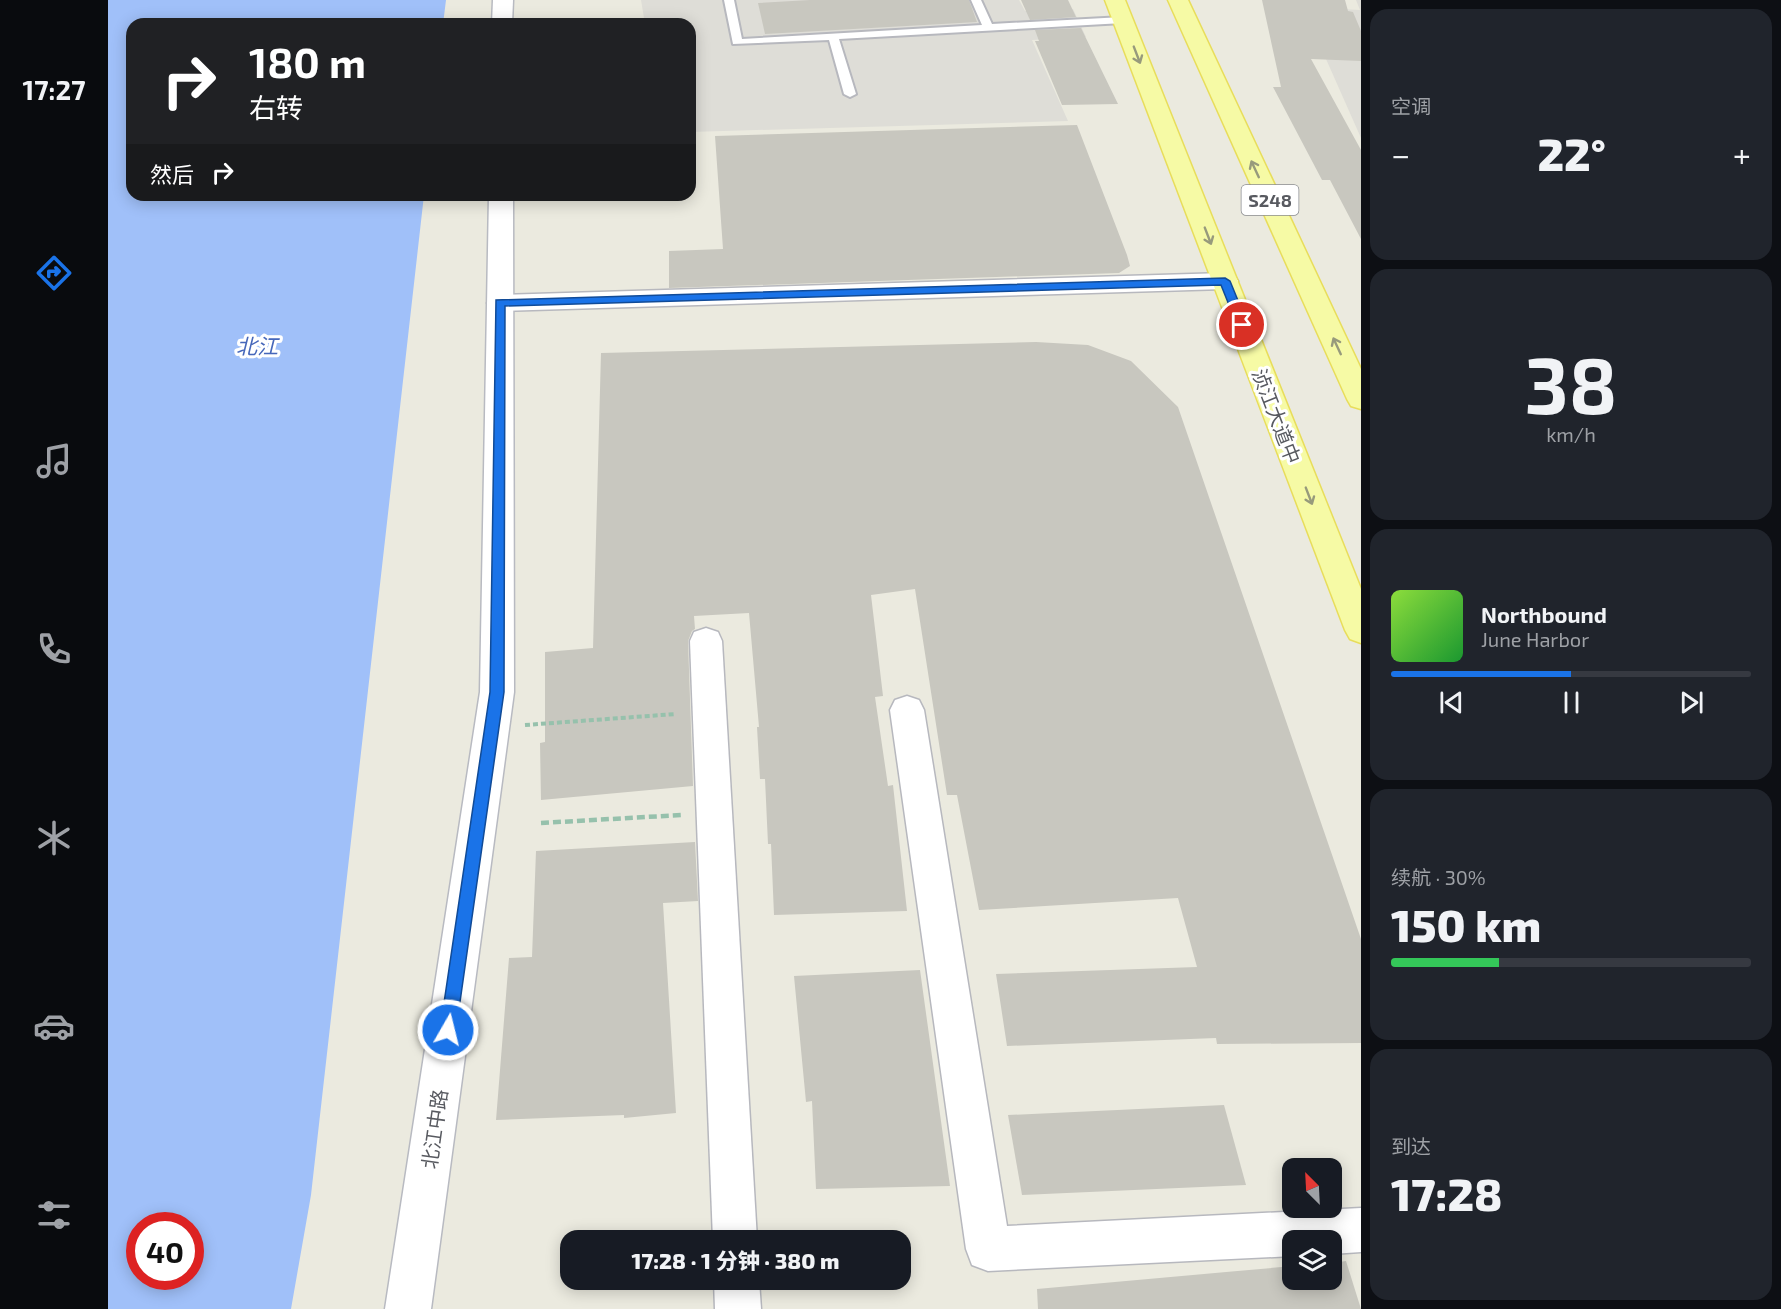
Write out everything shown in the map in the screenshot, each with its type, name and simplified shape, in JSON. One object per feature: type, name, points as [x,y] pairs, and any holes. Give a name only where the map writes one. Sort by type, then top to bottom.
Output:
[{"type":"main road","name":"S248","points":[[1178,0],[1361,399]]},
{"type":"main road","name":"浈江大道中","points":[[1119,10],[1361,630]]},
{"type":"street","points":[[502,18],[503,0]]},
{"type":"street","name":"北江中路","points":[[408,1309],[497,692],[501,201]]},
{"type":"street","points":[[500,303],[1225,281]]},
{"type":"street","points":[[706,641],[735,1230]]},
{"type":"street","points":[[907,710],[988,1249],[1361,1230]]},
{"type":"street","points":[[737,1290],[738,1309]]},
{"type":"lane","points":[[729,0],[737,42],[989,28],[1119,10]]},
{"type":"lane","points":[[976,0],[989,28]]},
{"type":"lane","points":[[833,36],[850,94]]},
{"type":"path","points":[[492,727],[710,712]]},
{"type":"path","points":[[542,823],[715,813]]},
{"type":"shaded area","points":[[641,0],[1019,0],[1025,11],[1073,9],[1086,37],[1032,40],[1068,121],[696,132],[696,18],[644,18]]},
{"type":"shaded area","points":[[1356,0],[1361,0],[1361,138],[1303,7],[1360,10]]},
{"type":"water","name":"北江","points":[[108,0],[446,0],[444,18],[126,18],[126,201],[423,201],[311,1195],[291,1309],[108,1309]]},
{"type":"building","points":[[810,0],[969,0],[977,22],[765,34],[758,3]]},
{"type":"building","points":[[1021,0],[1068,0],[1076,17],[1030,20]]},
{"type":"building","points":[[1262,0],[1345,0],[1348,11],[1353,12],[1361,31],[1361,61],[1311,59],[1361,150],[1361,239],[1330,180],[1322,180],[1273,87],[1281,87]]},
{"type":"building","points":[[1081,28],[1118,104],[1062,105],[1035,41],[1039,41],[1035,30]]},
{"type":"building","points":[[1077,125],[1127,255],[1130,266],[1119,273],[669,288],[669,251],[723,249],[715,136]]},
{"type":"building","points":[[1036,342],[1088,345],[1131,361],[1178,407],[1361,939],[1361,1043],[1217,1044],[1216,1038],[1007,1046],[996,974],[1197,967],[1178,898],[979,910],[957,795],[947,795],[915,589],[871,595],[883,696],[875,697],[888,786],[893,785],[907,911],[774,915],[771,844],[768,844],[765,779],[760,779],[757,727],[759,727],[749,613],[694,616],[695,629],[688,641],[693,786],[541,800],[540,743],[545,742],[545,652],[593,648],[601,353]]},
{"type":"building","points":[[695,842],[698,901],[663,903],[676,1113],[624,1118],[624,1115],[496,1120],[509,958],[532,957],[536,851]]},
{"type":"building","points":[[920,970],[950,1186],[816,1189],[812,1101],[806,1102],[794,976]]},
{"type":"building","points":[[1224,1105],[1246,1185],[1022,1195],[1008,1115]]},
{"type":"building","points":[[1346,1261],[1361,1309],[1038,1309],[1037,1289],[1282,1267],[1282,1290],[1342,1290],[1342,1262]]},
{"type":"route","points":[[448,1030],[497,692],[500,303],[1225,281],[1242,325]]}]
